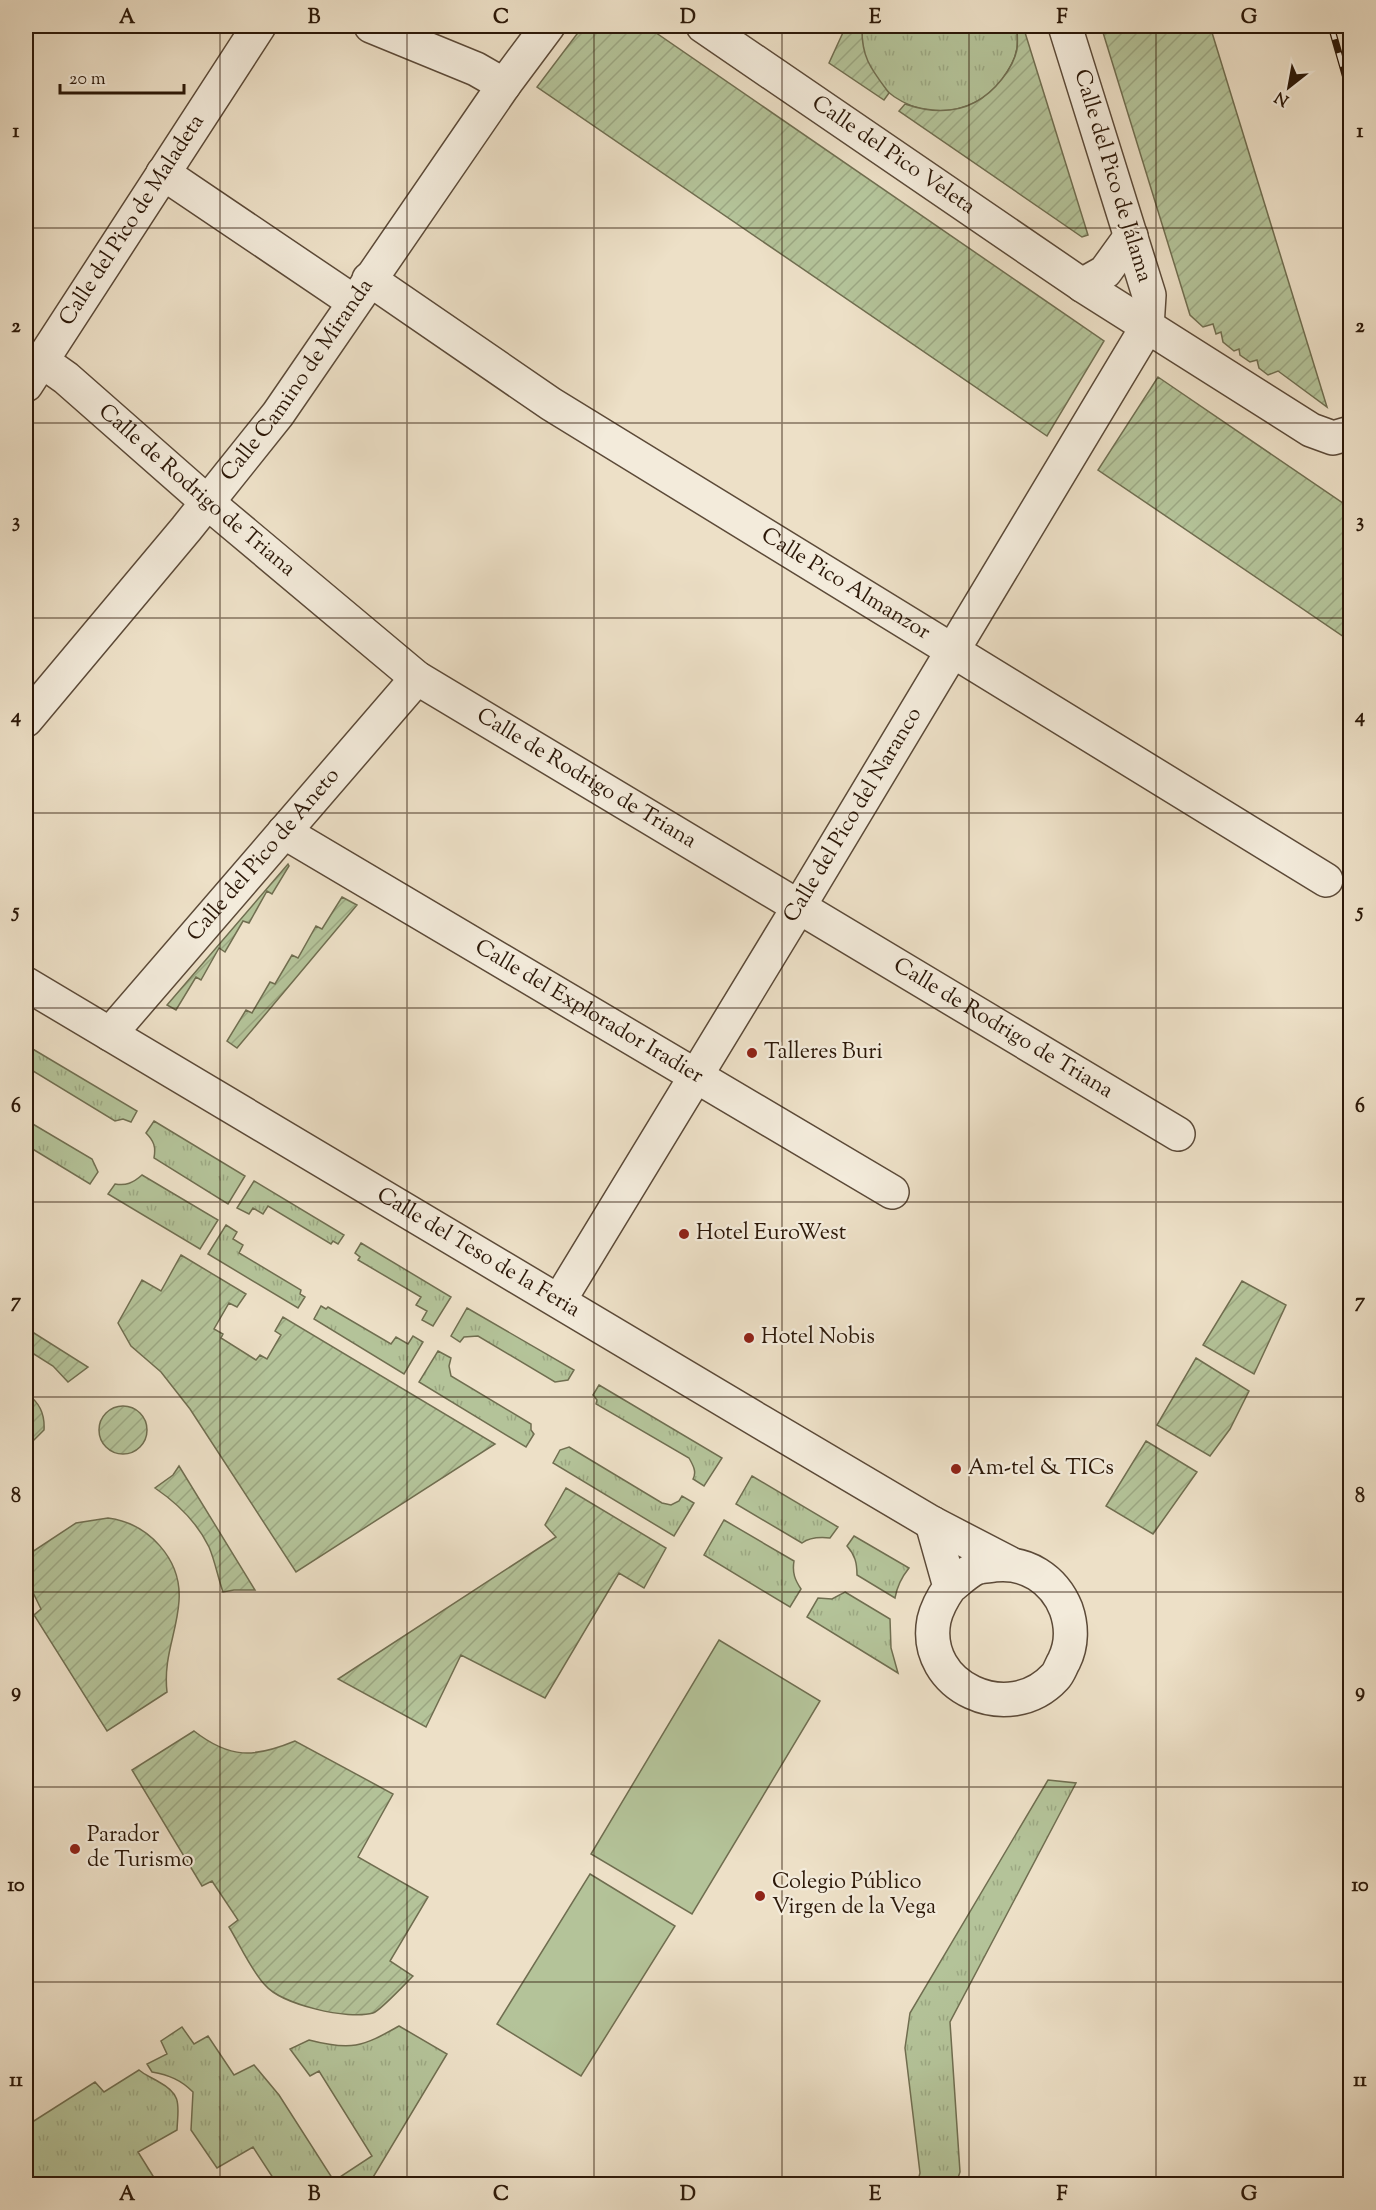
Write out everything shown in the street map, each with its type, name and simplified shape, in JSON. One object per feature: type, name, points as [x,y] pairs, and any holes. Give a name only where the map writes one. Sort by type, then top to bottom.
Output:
[{"type":"street","name":"Calle del Pico de Maladeta","points":[[34,373],[259,26]]},
{"type":"street","points":[[371,26],[476,69],[504,85]]},
{"type":"street","name":"Calle Camino de Miranda","points":[[26,720],[278,414],[504,85],[548,26]]},
{"type":"street","name":"Calle del Pico Veleta","points":[[703,26],[1147,327],[1311,430],[1333,438],[1350,433]]},
{"type":"street","name":"Calle del Pico de Jálama","points":[[1065,26],[1149,295],[1147,327]]},
{"type":"street","name":"Calle Pico Almanzor","points":[[163,173],[551,404],[1326,880]]},
{"type":"street","points":[[1082,285],[1105,272],[1131,236]]},
{"type":"street","name":"Calle del Pico del Naranco","points":[[559,1300],[954,650],[1147,327]]},
{"type":"street","name":"Calle de Rodrigo de Triana","points":[[34,373],[66,378],[207,502],[417,678],[1178,1134]]},
{"type":"street","name":"Calle del Pico de Aneto","points":[[110,1034],[417,678]]},
{"type":"street","name":"Calle del Explorador Iradier","points":[[284,832],[892,1192]]},
{"type":"street","name":"Calle del Teso de la Feria","points":[[26,984],[932,1523],[1009,1563],[1037,1573],[1059,1593],[1071,1621],[1069,1650],[1055,1677],[1031,1695],[1002,1701],[973,1695],[949,1676],[939,1659],[934,1641],[934,1621],[939,1603],[950,1587],[977,1568],[1009,1563]]},
{"type":"street","points":[[932,1523],[950,1587]]},
{"type":"green space","points":[[583,26],[646,26],[1104,341],[1047,436],[537,87]]},
{"type":"green space","points":[[846,26],[862,26],[863,46],[868,62],[889,93],[884,100],[829,63]]},
{"type":"green space","points":[[862,26],[1017,26],[1017,48],[1013,62],[1001,81],[986,96],[969,105],[950,110],[930,110],[912,106],[894,97],[879,83],[864,56]]},
{"type":"green space","points":[[1017,26],[1023,26],[1088,235],[1082,237],[899,111],[905,104],[919,108],[946,110],[970,104],[982,98],[1002,79],[1015,57]]},
{"type":"green space","points":[[1101,26],[1210,26],[1327,407],[1278,371],[1268,375],[1259,368],[1257,360],[1250,362],[1240,355],[1239,349],[1234,351],[1223,342],[1221,332],[1216,334],[1213,324],[1203,327],[1190,315]]},
{"type":"green space","points":[[1158,377],[1350,508],[1350,641],[1098,470]]},
{"type":"green space","points":[[288,864],[289,866],[272,894],[267,891],[249,923],[243,921],[225,952],[219,948],[201,980],[196,977],[176,1010],[167,1005]]},
{"type":"green space","points":[[342,897],[357,905],[237,1048],[227,1041],[246,1010],[252,1013],[270,982],[275,984],[292,955],[298,958],[316,926],[322,929]]},
{"type":"green space","points":[[31,1048],[137,1111],[131,1122],[123,1119],[115,1121],[33,1071],[26,1060]]},
{"type":"green space","points":[[26,1120],[92,1159],[98,1172],[90,1184],[26,1145]]},
{"type":"green space","points":[[154,1121],[245,1176],[228,1204],[154,1158],[154,1144],[146,1133]]},
{"type":"green space","points":[[142,1175],[218,1220],[200,1249],[108,1194],[115,1184],[129,1183]]},
{"type":"green space","points":[[254,1181],[344,1235],[338,1244],[333,1241],[331,1244],[268,1206],[263,1214],[253,1208],[249,1214],[237,1208]]},
{"type":"green space","points":[[226,1225],[237,1232],[233,1239],[243,1245],[239,1253],[301,1290],[300,1294],[305,1297],[298,1308],[208,1254]]},
{"type":"green space","points":[[361,1243],[451,1297],[433,1326],[422,1320],[427,1311],[416,1305],[421,1297],[358,1260],[360,1257],[355,1253]]},
{"type":"green space","points":[[181,1255],[246,1294],[237,1307],[229,1303],[214,1329],[223,1334],[221,1338],[256,1360],[260,1355],[267,1359],[281,1335],[275,1331],[283,1317],[495,1444],[296,1572],[190,1409],[161,1372],[131,1346],[118,1323],[142,1280],[161,1291]]},
{"type":"green space","points":[[1242,1281],[1286,1305],[1254,1374],[1203,1345]]},
{"type":"green space","points":[[321,1306],[326,1309],[328,1307],[391,1344],[396,1337],[408,1344],[413,1336],[423,1342],[404,1374],[314,1319]]},
{"type":"green space","points":[[467,1308],[574,1370],[568,1380],[555,1382],[478,1336],[464,1337],[460,1342],[451,1336]]},
{"type":"green space","points":[[26,1328],[88,1367],[68,1382],[53,1366],[26,1349]]},
{"type":"green space","points":[[438,1351],[451,1358],[449,1366],[451,1376],[531,1424],[534,1434],[526,1447],[419,1382]]},
{"type":"green space","points":[[1196,1358],[1249,1391],[1230,1429],[1210,1456],[1157,1425]]},
{"type":"green space","points":[[599,1385],[722,1458],[704,1486],[693,1479],[695,1471],[689,1458],[596,1404],[597,1400],[593,1395]]},
{"type":"green space","points":[[26,1393],[40,1408],[44,1430],[26,1448]]},
{"type":"green space","points":[[123,1406],[140,1413],[147,1430],[140,1447],[123,1454],[106,1447],[99,1430],[106,1413]]},
{"type":"green space","points":[[1146,1441],[1197,1472],[1153,1534],[1106,1506]]},
{"type":"green space","points":[[569,1447],[662,1503],[671,1505],[679,1501],[682,1496],[694,1503],[674,1536],[553,1463],[560,1450]]},
{"type":"green space","points":[[179,1466],[255,1590],[223,1592],[211,1552],[199,1529],[179,1507],[155,1488],[173,1475]]},
{"type":"green space","points":[[752,1476],[838,1527],[830,1538],[815,1538],[802,1543],[736,1504]]},
{"type":"green space","points":[[566,1488],[666,1548],[644,1588],[619,1573],[545,1698],[461,1655],[426,1727],[338,1679],[556,1537],[545,1525]]},
{"type":"green space","points":[[108,1518],[136,1527],[160,1546],[175,1571],[179,1601],[167,1668],[167,1692],[107,1731],[34,1615],[41,1609],[26,1578],[26,1556],[76,1523]]},
{"type":"green space","points":[[724,1520],[794,1561],[793,1569],[801,1589],[790,1607],[704,1555]]},
{"type":"green space","points":[[854,1536],[909,1568],[900,1582],[895,1598],[857,1575],[855,1559],[847,1546]]},
{"type":"green space","points":[[845,1592],[890,1619],[891,1648],[898,1673],[807,1617],[818,1598],[832,1599]]},
{"type":"green space","points":[[719,1640],[820,1701],[692,1914],[591,1854]]},
{"type":"green space","points":[[194,1731],[219,1747],[243,1753],[267,1751],[295,1741],[393,1794],[358,1857],[428,1897],[390,1961],[413,1976],[373,2013],[348,2014],[300,2004],[273,1992],[255,1972],[229,1927],[238,1920],[212,1881],[202,1886],[132,1770]]},
{"type":"green space","points":[[1048,1780],[1076,1783],[950,2022],[960,2172],[956,2184],[917,2184],[920,2173],[905,2048],[910,2013]]},
{"type":"green space","points":[[590,1874],[675,1926],[581,2076],[497,2024]]},
{"type":"green space","points":[[399,2026],[447,2054],[369,2184],[277,2184],[253,2147],[217,2168],[191,2130],[193,2092],[174,2079],[152,2072],[147,2064],[167,2054],[161,2041],[182,2027],[194,2044],[208,2036],[234,2075],[254,2065],[279,2095],[334,2181],[372,2156],[319,2071],[310,2076],[290,2049],[309,2040],[336,2045],[356,2045],[375,2039]]},
{"type":"green space","points":[[139,2070],[167,2087],[176,2097],[178,2108],[177,2130],[138,2152],[158,2184],[26,2184],[26,2126],[95,2082],[104,2092]]},
{"type":"railway","points":[[1331,26],[1350,92]]},
{"type":"place","name":"Talleres Buri","points":[[752,1053]]},
{"type":"place","name":"Hotel EuroWest","points":[[684,1234]]},
{"type":"place","name":"Hotel Nobis","points":[[749,1338]]},
{"type":"place","name":"Am-tel & TICs","points":[[956,1469]]},
{"type":"place","name":"Parador de Turismo","points":[[75,1849]]},
{"type":"place","name":"Colegio Público Virgen de la Vega","points":[[760,1896]]}]
